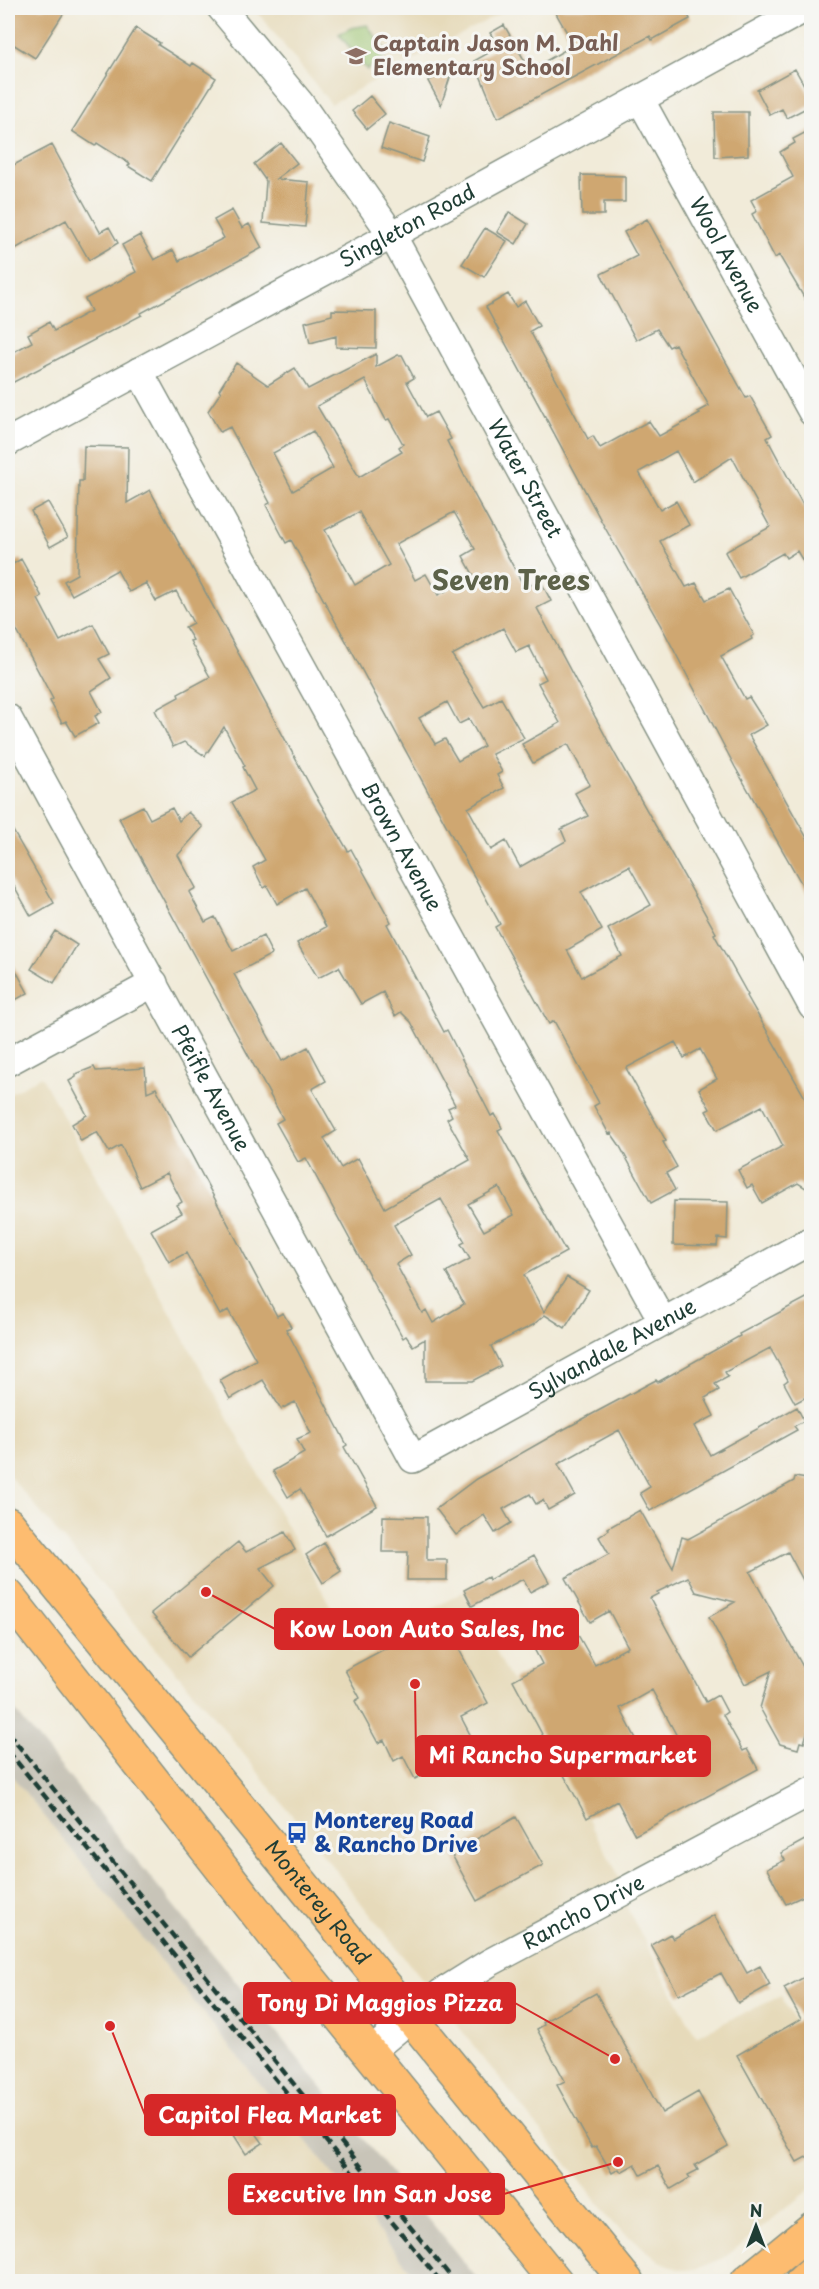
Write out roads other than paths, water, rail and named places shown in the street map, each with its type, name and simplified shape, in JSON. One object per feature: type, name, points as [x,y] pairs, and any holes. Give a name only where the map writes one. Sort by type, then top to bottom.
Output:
[{"type":"main road","name":"Monterey Road","points":[[8,1524],[627,2282]]},
{"type":"main road","points":[[8,1596],[274,1935],[556,2282]]},
{"type":"main road","points":[[747,2282],[812,2229]]},
{"type":"main road","points":[[802,2282],[812,2273]]},
{"type":"street","name":"Water Street","points":[[221,8],[300,103],[392,235],[812,1006]]},
{"type":"street","name":"Singleton Road","points":[[8,442],[806,8]]},
{"type":"street","name":"Wool Avenue","points":[[640,99],[812,412]]},
{"type":"street","name":"Brown Avenue","points":[[139,371],[663,1322]]},
{"type":"street","name":"Pfeifle Avenue","points":[[8,718],[413,1459]]},
{"type":"street","points":[[8,1062],[154,983]]},
{"type":"street","name":"Sylvandale Avenue","points":[[413,1459],[812,1240]]},
{"type":"street","name":"Rancho Drive","points":[[370,2052],[441,1993],[489,1963],[812,1791]]},
{"type":"railway","points":[[8,1733],[455,2282]]},
{"type":"railway","points":[[8,1751],[441,2282]]},
{"type":"place","name":"Captain Jason M. Dahl Elementary School","points":[[356,56]]},
{"type":"place","name":"Kow Loon Auto Sales, Inc","points":[[206,1592]]},
{"type":"place","name":"Mi Rancho Supermarket","points":[[415,1684]]},
{"type":"place","name":"Monterey Road & Rancho Drive","points":[[297,1833]]},
{"type":"place","name":"Capitol Flea Market","points":[[110,2026]]},
{"type":"place","name":"Tony Di Maggios Pizza","points":[[615,2059]]},
{"type":"place","name":"Executive Inn San Jose","points":[[618,2162]]},
{"type":"district","name":"Seven Trees","points":[[511,581]]}]
